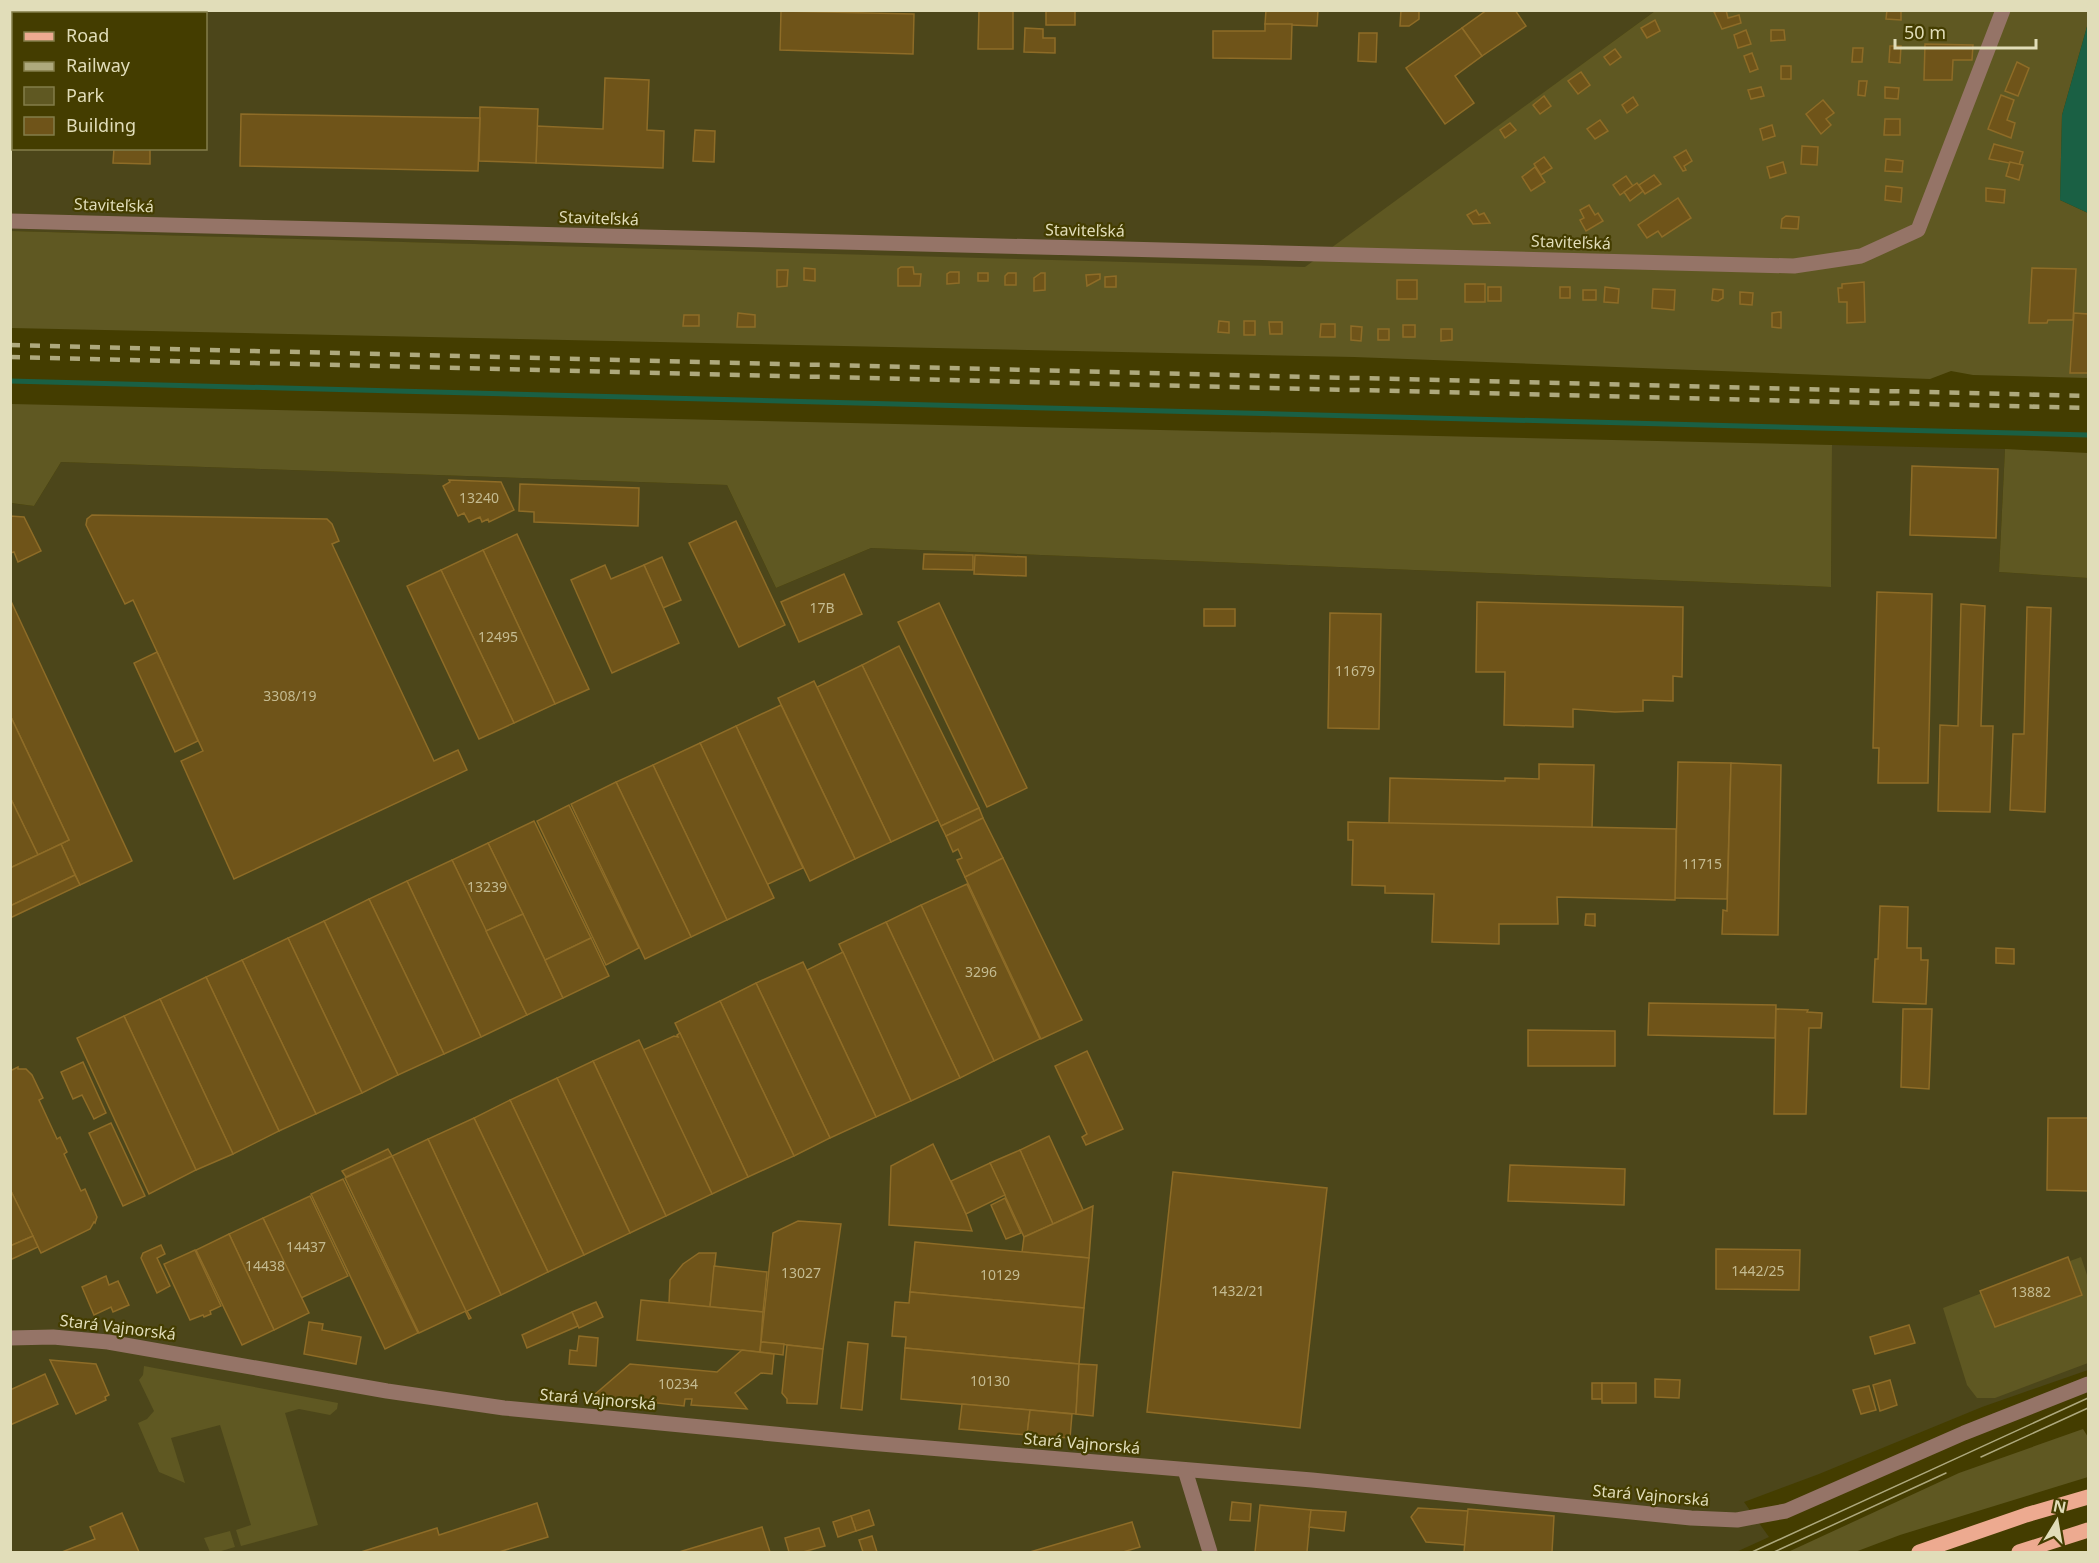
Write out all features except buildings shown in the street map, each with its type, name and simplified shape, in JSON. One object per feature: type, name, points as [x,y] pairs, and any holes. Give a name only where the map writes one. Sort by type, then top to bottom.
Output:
[{"type":"main road","points":[[1919,1552],[2026,1515],[2088,1497]]},
{"type":"main road","points":[[2019,1552],[2088,1530]]},
{"type":"street","name":"Staviteľská","points":[[10,221],[1794,266],[1861,256],[1918,230],[2003,10]]},
{"type":"street","name":"Stará Vajnorská","points":[[10,1338],[53,1337],[108,1342],[387,1391],[504,1408],[857,1442],[1312,1480],[1691,1518],[1737,1520],[1786,1511],[1964,1433],[2088,1383]]},
{"type":"street","points":[[1185,1470],[1210,1552]]},
{"type":"shaded area","points":[[11,11],[1655,11],[1305,268],[11,231]]},
{"type":"shaded area","points":[[2088,23],[2088,213],[2060,200],[2062,115]]},
{"type":"shaded area","points":[[1832,445],[2005,449],[1999,572],[2088,578],[2088,1370],[1982,1407],[1744,1502],[1769,1537],[1736,1552],[11,1552],[10,503],[34,506],[61,462],[727,485],[776,588],[871,548],[1831,587]]},
{"type":"green space","points":[[1655,11],[2088,11],[2088,23],[2062,115],[2060,200],[2088,213],[2088,378],[1973,375],[1951,371],[1930,379],[1354,357],[11,328],[11,231],[1305,267]]},
{"type":"green space","points":[[11,404],[1832,445],[1831,587],[871,548],[776,588],[727,485],[61,462],[34,506],[11,503]]},
{"type":"green space","points":[[2005,449],[2088,453],[2088,578],[1999,572]]},
{"type":"green space","points":[[2081,1257],[2088,1278],[2088,1363],[1995,1398],[1977,1398],[1967,1385],[1943,1308],[1982,1293],[1995,1327],[2082,1295],[2070,1261]]},
{"type":"green space","points":[[144,1366],[338,1403],[337,1409],[330,1415],[299,1409],[285,1413],[318,1525],[241,1546],[236,1530],[251,1525],[220,1425],[171,1438],[185,1483],[159,1472],[138,1423],[147,1419],[154,1411],[139,1380],[143,1375]]},
{"type":"green space","points":[[2083,1429],[2088,1437],[2088,1477],[1900,1535],[1855,1552],[1788,1552],[1959,1473]]},
{"type":"green space","points":[[230,1531],[235,1547],[210,1552],[204,1538]]},
{"type":"waterway","points":[[10,381],[2088,435]]},
{"type":"tram line","points":[[1752,1552],[2088,1398]]},
{"type":"tram line","points":[[1981,1457],[2088,1408]]},
{"type":"tram line","points":[[1774,1552],[1946,1473]]},
{"type":"railway","points":[[10,345],[2088,396]]},
{"type":"railway","points":[[10,357],[2088,408]]}]
